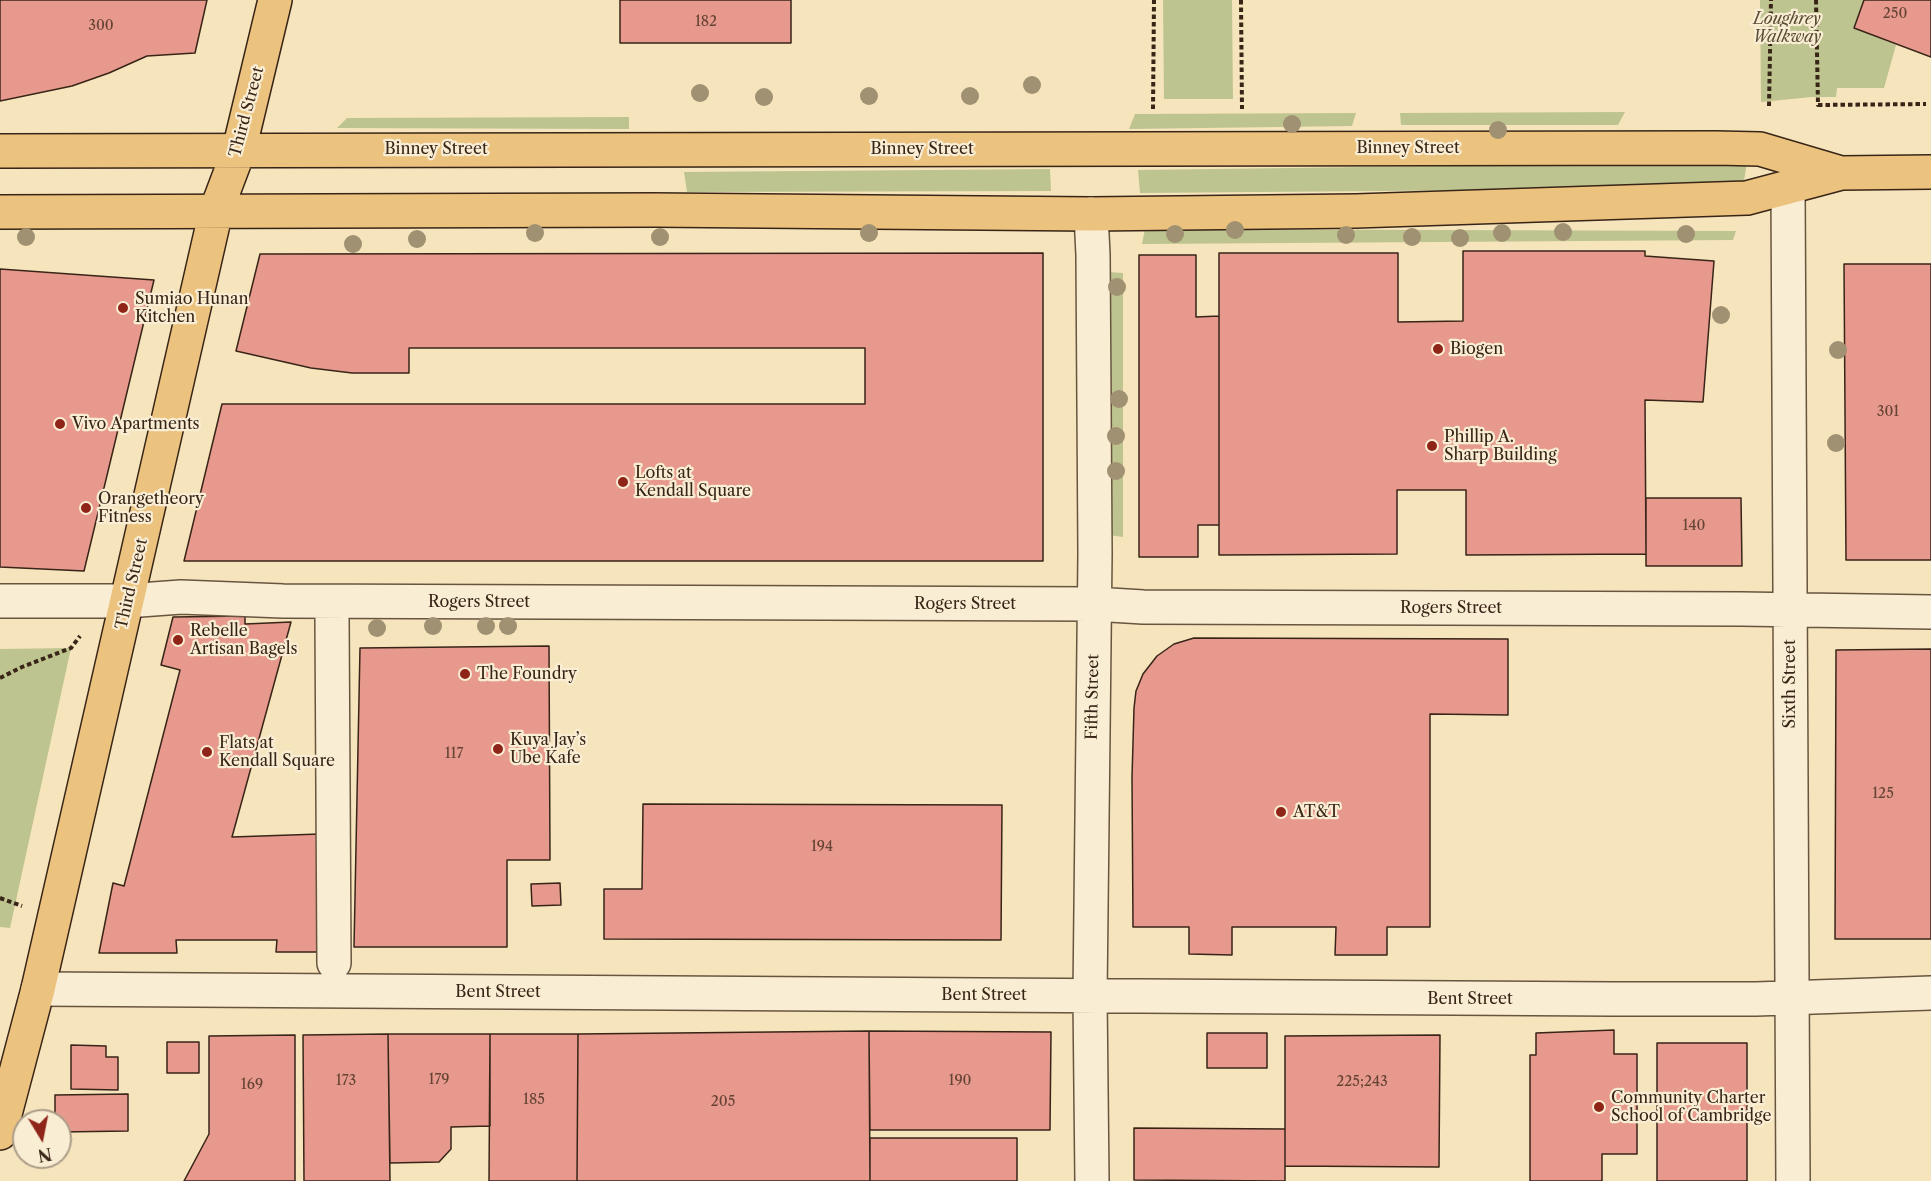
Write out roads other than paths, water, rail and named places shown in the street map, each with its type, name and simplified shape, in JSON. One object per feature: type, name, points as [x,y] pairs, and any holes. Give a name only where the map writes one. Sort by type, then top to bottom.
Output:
[{"type":"main road","name":"Third Street","points":[[0,1133],[38,989],[216,211],[239,150],[275,0]]},
{"type":"main road","name":"Binney Street","points":[[0,151],[1760,148],[1841,173]]},
{"type":"main road","name":"Binney Street","points":[[0,212],[654,210],[1091,214],[1356,211],[1747,198],[1841,173],[1931,172]]},
{"type":"street","name":"Sixth Street","points":[[1788,187],[1793,1181]]},
{"type":"street","name":"Fifth Street","points":[[1091,214],[1094,604],[1090,996],[1092,1181]]},
{"type":"street","name":"Rogers Street","points":[[0,601],[126,601],[181,597],[283,601],[1094,604],[1155,607],[1790,609],[1931,612]]},
{"type":"street","points":[[332,616],[334,963]]},
{"type":"street","name":"Bent Street","points":[[38,989],[1612,999],[1792,998],[1931,993]]},
{"type":"place","name":"Sumiao Hunan Kitchen","points":[[123,308]]},
{"type":"place","name":"Biogen","points":[[1438,349]]},
{"type":"place","name":"Vivo Apartments","points":[[60,424]]},
{"type":"place","name":"Phillip A. Sharp Building","points":[[1432,446]]},
{"type":"place","name":"Lofts at Kendall Square","points":[[623,482]]},
{"type":"place","name":"Orangetheory Fitness","points":[[86,508]]},
{"type":"place","name":"Rebelle Artisan Bagels","points":[[178,640]]},
{"type":"place","name":"The Foundry","points":[[465,674]]},
{"type":"place","name":"Kuya Jay’s Ube Kafe","points":[[498,749]]},
{"type":"place","name":"Flats at Kendall Square","points":[[207,752]]},
{"type":"place","name":"AT&T","points":[[1281,812]]},
{"type":"place","name":"Community Charter School of Cambridge","points":[[1599,1107]]},
{"type":"park label","name":"Loughrey Walkway","points":[[1787,28]]}]
